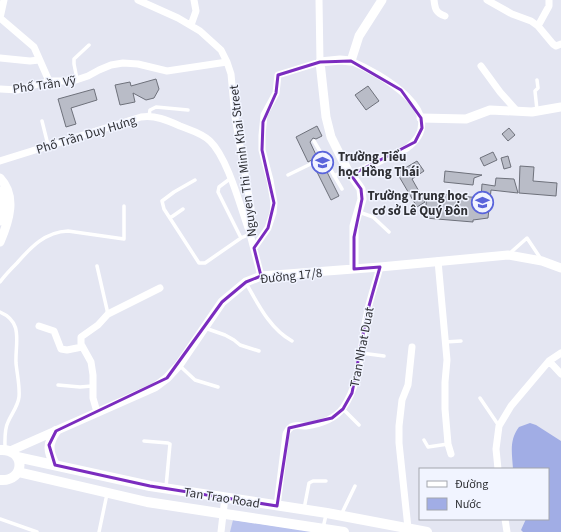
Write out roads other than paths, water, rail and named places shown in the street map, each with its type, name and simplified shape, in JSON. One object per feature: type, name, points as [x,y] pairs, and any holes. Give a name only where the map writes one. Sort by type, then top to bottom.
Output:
[{"type":"main road","points":[[55,465],[51,456],[49,445],[51,438],[56,431]]},
{"type":"main road","name":"Tan Trao Road","points":[[8,452],[55,465],[166,488],[340,516],[427,532]]},
{"type":"main road","points":[[0,481],[11,479],[18,472],[19,467],[8,452]]},
{"type":"main road","name":"Tan Trao Road","points":[[18,472],[147,502],[322,530],[344,532]]},
{"type":"street","points":[[4,0],[0,18],[34,47],[49,81]]},
{"type":"street","name":"Nguyen Thi Minh Khai Street","points":[[138,0],[191,25],[211,40],[221,50],[228,62],[231,74],[235,117],[251,208],[250,234],[261,276]]},
{"type":"street","points":[[191,25],[196,11],[194,0]]},
{"type":"street","points":[[319,0],[320,62],[326,117],[331,137],[349,172],[361,190],[362,199],[354,226],[354,269]]},
{"type":"street","points":[[351,61],[359,36],[382,0]]},
{"type":"street","points":[[434,0],[435,10],[445,16]]},
{"type":"street","points":[[486,0],[512,14],[531,21],[538,26],[553,44],[556,46],[561,44]]},
{"type":"street","points":[[538,26],[549,6],[549,0]]},
{"type":"street","points":[[0,58],[30,61],[39,60]]},
{"type":"street","points":[[254,248],[268,228],[273,213],[273,193],[262,150],[262,135],[264,114],[276,93],[278,75],[320,62],[340,60],[351,61],[370,69],[400,90],[414,103],[421,118],[422,128],[415,142],[407,148],[349,172]]},
{"type":"street","name":"Phố Trần Vỹ","points":[[0,89],[18,90],[49,81],[77,80],[111,64],[138,64],[167,71],[228,62]]},
{"type":"street","points":[[481,66],[497,89],[517,111]]},
{"type":"street","points":[[421,118],[466,119],[490,110],[538,111],[561,107]]},
{"type":"street","name":"Phố Trần Duy Hưng","points":[[0,161],[141,117],[158,117],[203,136],[211,142],[231,178],[250,234]]},
{"type":"street","points":[[0,178],[9,194],[10,209],[6,228],[0,242]]},
{"type":"street","points":[[0,191],[2,204],[0,221]]},
{"type":"street","name":"Đường 17/8","points":[[8,452],[155,386],[167,378],[179,365],[222,302],[246,282],[261,276],[508,255],[542,261],[561,268]]},
{"type":"street","points":[[438,262],[447,370],[444,396],[448,444],[451,454]]},
{"type":"street","name":"Tran Nhat Duat","points":[[277,506],[286,434],[289,428],[294,426],[317,424],[332,418],[343,409],[352,393],[361,353],[367,313],[380,267]]},
{"type":"street","points":[[97,412],[93,398],[93,375],[91,362],[82,347],[81,337],[108,314],[160,288]]},
{"type":"street","points":[[39,326],[54,331],[61,349],[67,350],[82,347]]},
{"type":"street","points":[[408,528],[399,443],[402,400],[408,385],[412,347]]},
{"type":"street","points":[[498,468],[496,449],[499,426],[511,406],[549,362],[561,353]]},
{"type":"street","points":[[549,362],[561,374]]},
{"type":"street","points":[[221,532],[225,497]]},
{"type":"street","points":[[505,520],[507,532]]},
{"type":"lane","points":[[77,80],[73,61],[76,56],[89,45]]},
{"type":"lane","points":[[537,80],[538,88],[535,91],[538,111]]},
{"type":"lane","points":[[149,116],[150,110],[156,107],[188,110]]},
{"type":"lane","points":[[42,121],[48,145]]},
{"type":"lane","points":[[314,141],[342,189]]},
{"type":"lane","points":[[288,175],[324,158]]},
{"type":"lane","points":[[334,176],[349,172]]},
{"type":"lane","points":[[231,178],[219,187],[218,192],[241,238]]},
{"type":"lane","points":[[195,180],[174,192],[162,202],[164,209],[199,263],[205,263],[241,238],[250,234]]},
{"type":"lane","points":[[0,282],[29,249],[42,239],[59,231],[124,239],[124,206]]},
{"type":"lane","points":[[170,218],[183,209]]},
{"type":"lane","points":[[358,212],[373,217],[390,232]]},
{"type":"lane","points":[[508,255],[527,238],[542,261]]},
{"type":"lane","points":[[97,266],[108,314]]},
{"type":"lane","points":[[246,282],[263,312],[273,326],[286,338],[292,341]]},
{"type":"lane","points":[[0,312],[11,318],[16,329],[18,341],[16,362],[19,397],[16,407],[7,424],[5,433],[8,452]]},
{"type":"lane","points":[[204,327],[225,335],[234,340],[240,346],[259,351]]},
{"type":"lane","points":[[445,342],[462,341]]},
{"type":"lane","points":[[361,353],[384,356]]},
{"type":"lane","points":[[179,365],[195,380],[218,388]]},
{"type":"lane","points":[[58,385],[80,387],[92,386]]},
{"type":"lane","points":[[480,398],[499,426]]},
{"type":"lane","points":[[343,409],[359,425]]},
{"type":"lane","points":[[424,440],[428,447],[448,444]]},
{"type":"lane","points":[[144,441],[170,444],[166,488]]},
{"type":"lane","points":[[304,510],[310,483],[312,481],[326,481]]},
{"type":"lane","points":[[340,516],[354,486]]},
{"type":"lane","points":[[99,532],[107,493]]},
{"type":"lane","points":[[322,530],[327,514]]},
{"type":"lane","points":[[0,520],[28,531],[37,532]]},
{"type":"water","points":[[530,423],[536,425],[561,441],[561,532],[523,532],[521,530],[526,520],[549,520],[549,468],[513,468],[512,442],[519,427]]},
{"type":"place","name":"Trường Tiểu học Hồng Thái","points":[[323,163]]},
{"type":"place","name":"Trường Trung học cơ sở Lê Quý Đôn","points":[[483,202]]}]
